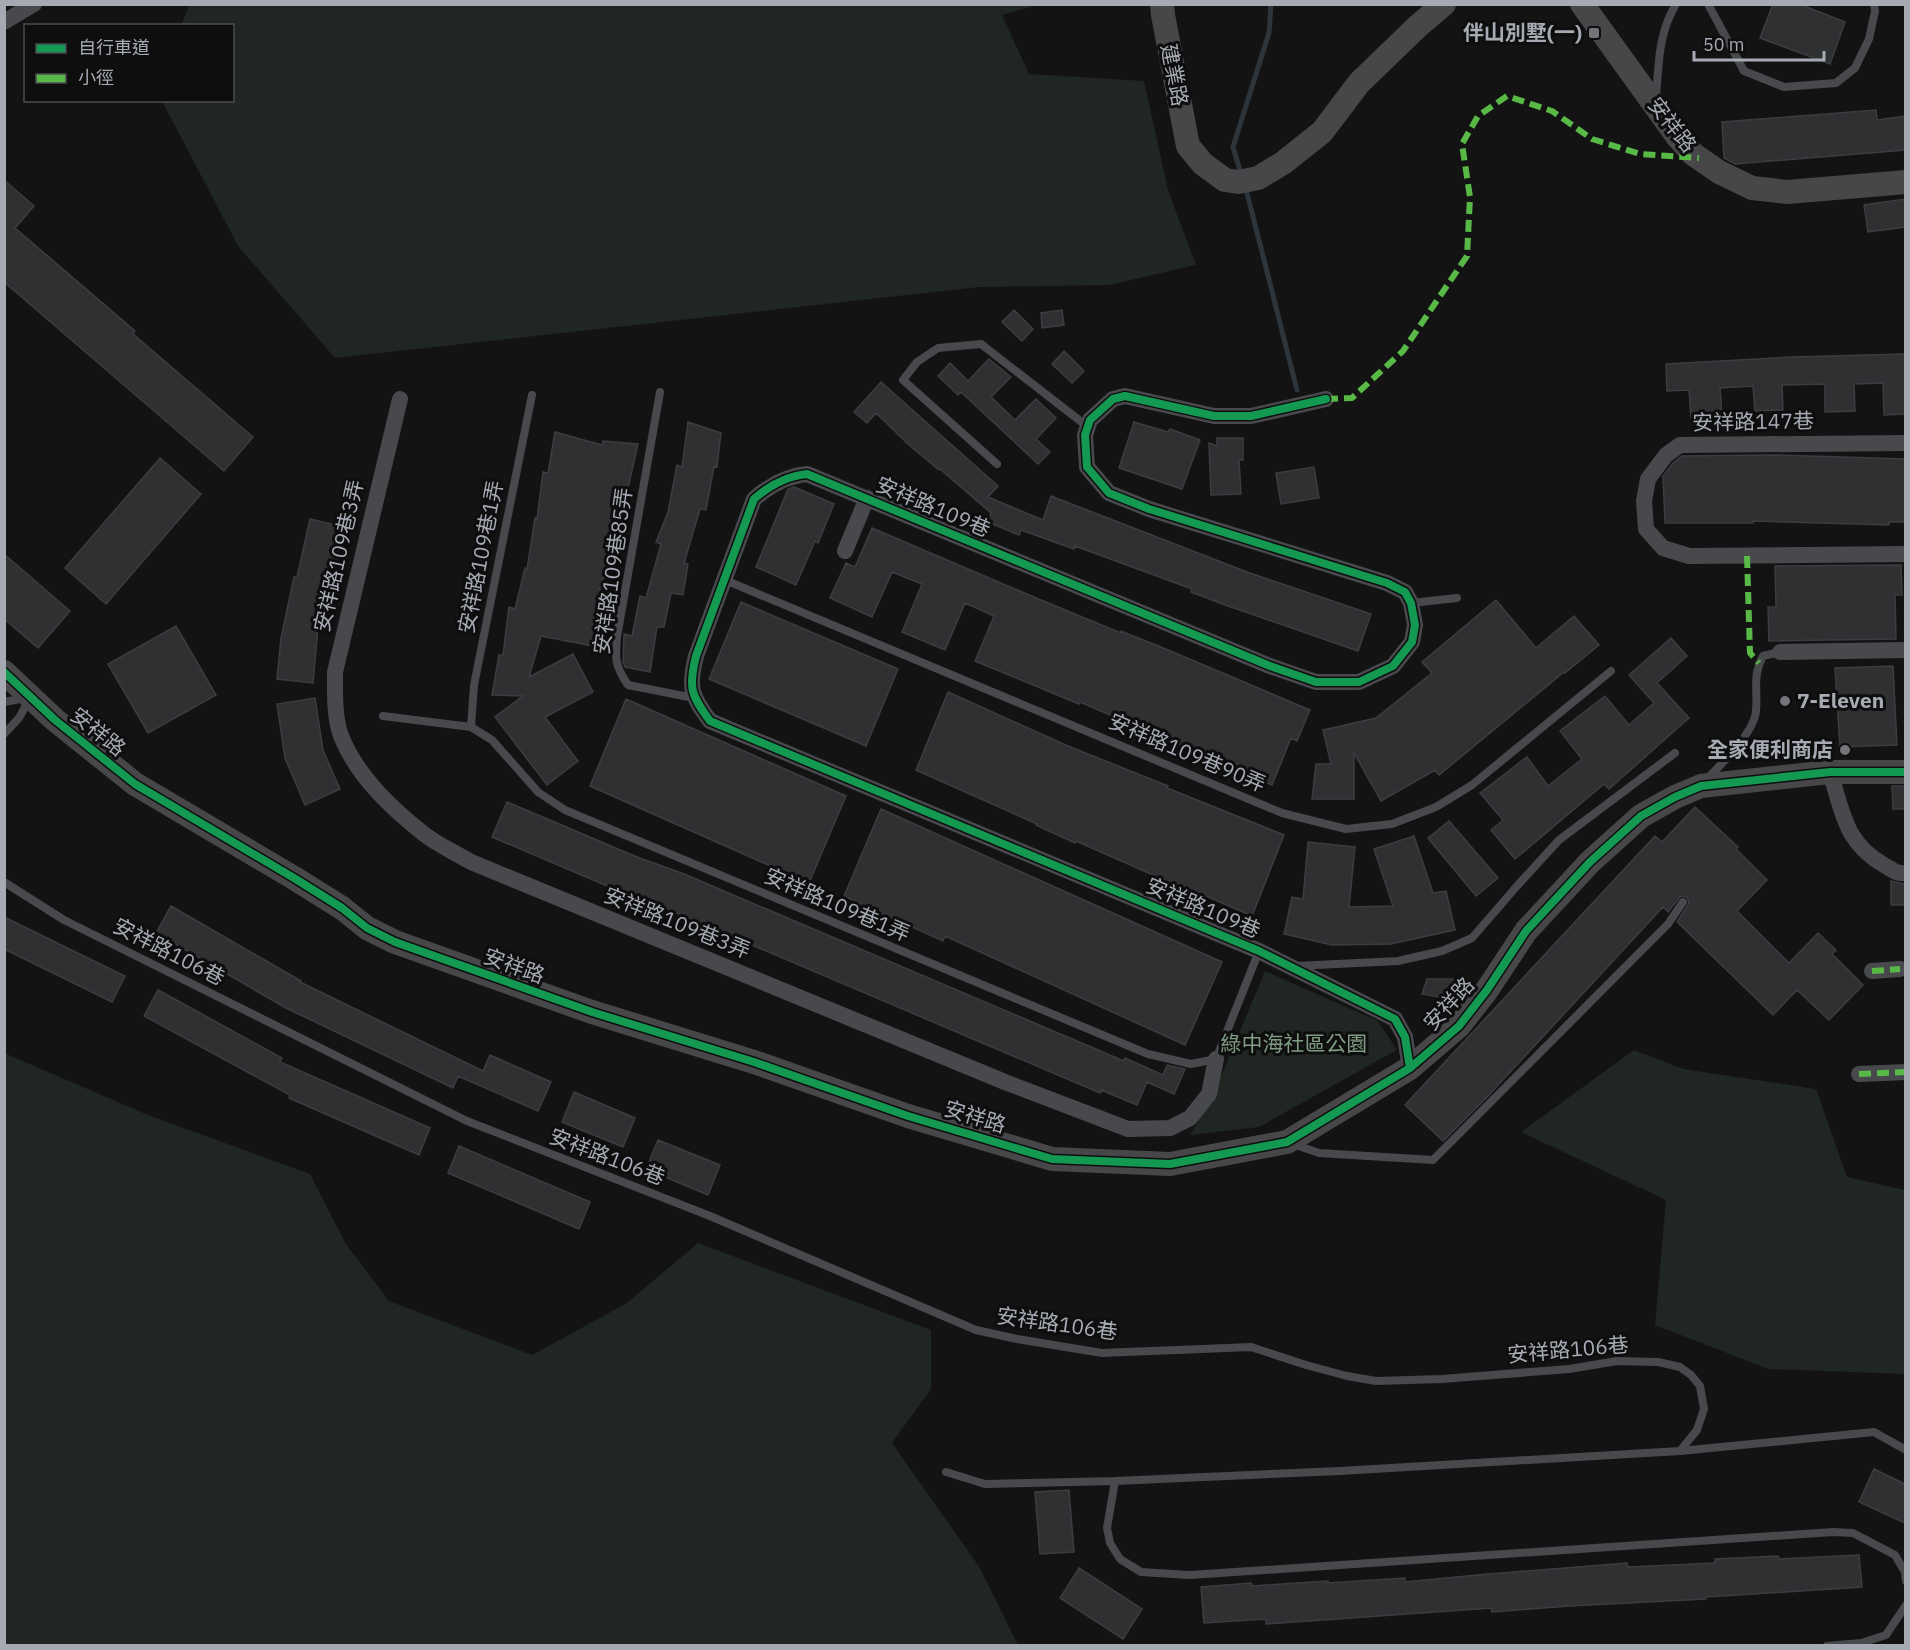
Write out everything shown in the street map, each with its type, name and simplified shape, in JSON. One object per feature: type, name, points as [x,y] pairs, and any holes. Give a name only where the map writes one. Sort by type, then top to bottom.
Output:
[{"type":"street","points":[[4,22],[34,4]]},
{"type":"street","name":"建業路","points":[[1162,4],[1188,146],[1203,164],[1225,180],[1238,182],[1258,178],[1283,163],[1322,132],[1359,83],[1444,4]]},
{"type":"street","name":"安祥路","points":[[1582,4],[1677,136],[1693,154],[1719,172],[1752,188],[1786,192],[1905,182]]},
{"type":"street","points":[[1326,399],[1251,416],[1214,416],[1125,396],[1113,399],[1090,420],[1085,435],[1087,467],[1109,493],[1149,509],[1387,583],[1405,592],[1411,603]]},
{"type":"street","name":"安祥路109巷3弄","points":[[400,399],[335,672],[335,701],[341,735],[356,764],[381,797],[425,835],[471,862],[1005,1082],[1128,1129],[1170,1128],[1190,1118],[1209,1094],[1216,1059]]},
{"type":"street","name":"安祥路147巷","points":[[1905,443],[1680,445],[1666,455],[1648,479],[1644,501],[1646,529],[1663,548],[1689,556],[1905,554]]},
{"type":"street","name":"安祥路109巷","points":[[1410,1068],[1405,1036],[1395,1019],[1259,951],[710,721],[694,698],[692,675],[754,499],[766,489],[791,476],[807,474],[1270,666],[1316,682],[1359,682],[1393,666],[1412,642],[1415,625],[1411,603]]},
{"type":"street","points":[[845,551],[867,498]]},
{"type":"street","points":[[1780,652],[1905,650]]},
{"type":"street","name":"安祥路","points":[[4,672],[55,720],[135,784],[294,878],[342,908],[367,928],[395,942],[592,1012],[754,1062],[908,1116],[1052,1159],[1170,1164],[1287,1142],[1410,1068],[1459,1026],[1487,990],[1526,931],[1590,862],[1641,816],[1675,796],[1701,786],[1830,772],[1905,772]]},
{"type":"street","points":[[1830,772],[1849,833],[1869,857],[1899,874],[1905,873]]},
{"type":"street","points":[[1872,970],[1903,969]]},
{"type":"street","points":[[1859,1074],[1905,1072]]},
{"type":"lane","points":[[1656,105],[1660,41],[1676,4]]},
{"type":"lane","points":[[1707,4],[1744,71],[1784,87],[1836,83],[1855,68],[1869,39],[1875,11],[1874,4]]},
{"type":"lane","points":[[997,464],[903,380],[917,362],[938,348],[981,344],[1088,427]]},
{"type":"lane","name":"安祥路109巷85弄","points":[[660,392],[617,636],[615,659],[618,671],[628,685],[694,698]]},
{"type":"lane","name":"安祥路109巷1弄","points":[[471,727],[474,686],[532,395]]},
{"type":"lane","name":"安祥路109巷90弄","points":[[725,580],[1282,813],[1346,829],[1392,824],[1436,807],[1472,785],[1611,671]]},
{"type":"lane","points":[[1411,603],[1456,598]]},
{"type":"lane","points":[[1701,786],[1749,729],[1756,713],[1757,668],[1763,656],[1780,652]]},
{"type":"lane","points":[[4,702],[31,697]]},
{"type":"lane","points":[[4,734],[19,718],[31,697]]},
{"type":"lane","name":"安祥路109巷1弄","points":[[383,716],[471,727],[492,740],[538,792],[565,810],[1148,1054],[1191,1064],[1216,1059]]},
{"type":"lane","points":[[1289,966],[1398,961],[1442,951],[1472,938],[1559,840],[1675,753]]},
{"type":"lane","name":"安祥路106巷","points":[[4,882],[64,920],[467,1121],[710,1216],[976,1330],[1102,1353],[1251,1347],[1306,1365],[1376,1381],[1569,1370],[1617,1361],[1658,1362],[1680,1367],[1700,1386],[1704,1409],[1697,1430],[1680,1451]]},
{"type":"lane","points":[[1287,1142],[1319,1153],[1433,1160],[1668,924],[1683,902]]},
{"type":"lane","name":"安祥路109巷3弄","points":[[1216,1059],[1259,951]]},
{"type":"lane","points":[[945,1472],[985,1484],[1114,1481],[1340,1471],[1680,1451],[1874,1432],[1905,1450]]},
{"type":"lane","points":[[1114,1481],[1107,1528],[1110,1543],[1120,1559],[1141,1572],[1190,1575],[1833,1532],[1853,1533],[1894,1555],[1905,1572],[1905,1581]]},
{"type":"lane","points":[[1827,1646],[1861,1643],[1886,1635],[1905,1605]]},
{"type":"green space","points":[[190,4],[1038,5],[1002,15],[1029,74],[1144,81],[1168,190],[1196,265],[1109,285],[979,287],[335,358],[238,246],[163,102],[234,102],[234,24],[181,24]]},
{"type":"green space","name":"綠中海社區公園","points":[[1265,971],[1378,1021],[1397,1050],[1259,1127],[1190,1135],[1212,1098]]},
{"type":"green space","points":[[1634,1050],[1683,1069],[1816,1089],[1847,1177],[1905,1190],[1905,1374],[1768,1369],[1655,1325],[1666,1200],[1521,1132]]},
{"type":"green space","points":[[4,1053],[148,1115],[310,1174],[346,1244],[389,1301],[532,1355],[627,1303],[698,1243],[931,1330],[931,1389],[892,1443],[980,1568],[1018,1645],[5,1645]]},
{"type":"building","points":[[1773,4],[1799,4],[1845,22],[1830,64],[1760,38]]},
{"type":"building","points":[[1876,110],[1877,120],[1905,116],[1905,150],[1735,164],[1724,158],[1722,122]]},
{"type":"building","points":[[4,180],[34,206],[15,228],[253,437],[224,471],[4,282]]},
{"type":"building","points":[[1905,199],[1905,227],[1868,232],[1864,205]]},
{"type":"building","points":[[1014,310],[1033,329],[1022,341],[1002,322]]},
{"type":"building","points":[[1062,310],[1064,325],[1042,328],[1041,313]]},
{"type":"building","points":[[1064,351],[1084,371],[1072,383],[1052,364]]},
{"type":"building","points":[[1905,354],[1905,414],[1884,415],[1883,383],[1854,384],[1855,411],[1825,412],[1825,384],[1782,385],[1783,410],[1755,411],[1753,386],[1720,388],[1722,416],[1691,418],[1689,390],[1667,391],[1666,364]]},
{"type":"building","points":[[989,359],[1011,377],[991,397],[1015,420],[1036,399],[1056,418],[1036,439],[1050,452],[1038,464],[961,392],[958,395],[938,376],[950,363],[968,381]]},
{"type":"building","points":[[881,382],[998,486],[988,497],[1043,520],[1051,496],[1247,572],[1371,614],[1358,651],[1228,606],[1191,592],[1192,589],[1075,546],[1074,549],[1021,530],[1019,535],[988,522],[991,513],[909,445],[876,413],[867,423],[854,412]]},
{"type":"building","points":[[688,422],[721,433],[717,467],[714,466],[706,510],[700,509],[684,563],[688,564],[683,595],[671,593],[664,627],[657,627],[650,672],[625,667],[623,662],[624,634],[632,636],[640,596],[646,598],[661,544],[656,542],[668,512],[677,465],[682,467]]},
{"type":"building","points":[[1134,422],[1168,432],[1170,429],[1200,440],[1182,489],[1119,468]]},
{"type":"building","points":[[555,432],[602,445],[603,441],[638,444],[628,488],[623,487],[617,540],[615,540],[596,602],[593,646],[541,636],[529,677],[573,654],[593,692],[545,717],[578,761],[547,785],[495,717],[523,696],[492,695],[499,655],[503,655],[509,607],[515,609],[525,568],[527,569],[543,472],[548,473]]},
{"type":"building","points":[[1217,438],[1243,438],[1243,460],[1239,460],[1241,494],[1211,495],[1209,443],[1217,446]]},
{"type":"building","points":[[1774,455],[1905,459],[1905,522],[1889,522],[1889,525],[1753,521],[1753,523],[1665,523],[1663,476],[1682,456]]},
{"type":"building","points":[[160,458],[201,494],[106,604],[65,568]]},
{"type":"building","points":[[1314,467],[1319,498],[1281,504],[1276,473]]},
{"type":"building","points":[[794,487],[834,504],[818,543],[815,541],[796,585],[756,567],[788,489]]},
{"type":"building","points":[[310,519],[344,527],[321,628],[318,627],[313,683],[277,679],[281,638],[294,577],[297,577]]},
{"type":"building","points":[[872,528],[1310,710],[1297,741],[1291,738],[1272,785],[1080,702],[1079,704],[975,661],[994,616],[965,603],[945,650],[902,632],[922,584],[892,572],[872,617],[830,598],[846,563],[855,567]]},
{"type":"building","points":[[4,554],[70,611],[38,648],[4,619]]},
{"type":"building","points":[[1901,565],[1902,595],[1895,595],[1896,639],[1769,641],[1768,607],[1776,607],[1775,566]]},
{"type":"building","points":[[1496,600],[1536,648],[1574,616],[1599,645],[1439,775],[1435,770],[1381,801],[1354,753],[1354,799],[1312,799],[1316,764],[1331,764],[1323,730],[1376,718],[1432,673],[1422,662]]},
{"type":"building","points":[[741,602],[898,669],[866,746],[709,679]]},
{"type":"building","points":[[176,626],[216,695],[148,733],[108,664]]},
{"type":"building","points":[[1671,638],[1687,656],[1657,683],[1689,718],[1609,789],[1604,784],[1515,859],[1491,830],[1503,820],[1480,793],[1527,757],[1548,786],[1582,759],[1560,731],[1605,696],[1629,725],[1654,703],[1629,675]]},
{"type":"building","points":[[1893,666],[1897,745],[1840,747],[1835,668]]},
{"type":"building","points":[[948,692],[1068,746],[1284,835],[1252,916],[1076,841],[1075,843],[916,770]]},
{"type":"building","points":[[315,698],[323,750],[340,789],[305,805],[285,758],[277,704]]},
{"type":"building","points":[[626,699],[846,796],[809,883],[590,786]]},
{"type":"building","points":[[1892,786],[1905,786],[1905,809],[1893,809]]},
{"type":"building","points":[[507,802],[637,857],[684,874],[1124,1061],[1125,1058],[1163,1075],[1167,1065],[1185,1069],[1174,1094],[1147,1082],[1137,1105],[1101,1090],[1100,1093],[492,837]]},
{"type":"building","points":[[1695,807],[1738,847],[1736,849],[1767,880],[1737,911],[1789,963],[1818,933],[1836,950],[1832,954],[1863,985],[1829,1020],[1797,990],[1773,1015],[1677,922],[1689,903],[1687,897],[1681,896],[1668,912],[1663,907],[1488,1096],[1443,1141],[1405,1105],[1655,836],[1662,842]]},
{"type":"building","points":[[881,809],[1222,962],[1185,1045],[945,936],[943,941],[844,896]]},
{"type":"building","points":[[1449,821],[1498,878],[1476,896],[1428,838]]},
{"type":"building","points":[[1414,836],[1433,893],[1446,891],[1455,930],[1391,944],[1332,945],[1284,934],[1292,897],[1303,899],[1308,842],[1355,847],[1349,907],[1393,906],[1374,849]]},
{"type":"building","points":[[1891,881],[1905,884],[1905,905],[1891,905]]},
{"type":"building","points":[[171,906],[300,982],[483,1071],[490,1055],[551,1082],[538,1111],[458,1076],[453,1088],[286,1008],[156,933]]},
{"type":"building","points":[[4,917],[125,976],[112,1002],[4,949]]},
{"type":"building","points":[[1427,979],[1461,979],[1455,1000],[1422,994]]},
{"type":"building","points":[[158,990],[282,1058],[280,1062],[430,1128],[419,1155],[289,1098],[290,1095],[144,1016]]},
{"type":"building","points":[[574,1092],[635,1118],[623,1147],[562,1122]]},
{"type":"building","points":[[658,1140],[720,1165],[708,1195],[646,1169]]},
{"type":"building","points":[[459,1146],[590,1202],[579,1229],[448,1173]]},
{"type":"building","points":[[1874,1469],[1905,1484],[1905,1523],[1859,1502]]},
{"type":"building","points":[[1069,1490],[1074,1552],[1040,1554],[1035,1492]]},
{"type":"building","points":[[1859,1555],[1862,1587],[1706,1597],[1706,1599],[1492,1612],[1491,1608],[1266,1624],[1266,1619],[1204,1623],[1201,1587],[1405,1578],[1405,1582],[1627,1563],[1628,1567],[1715,1563],[1715,1559]]},
{"type":"building","points":[[1079,1568],[1142,1609],[1123,1639],[1060,1598]]},
{"type":"waterway","points":[[1241,174],[1233,147],[1269,33],[1271,4]]},
{"type":"waterway","points":[[1245,185],[1297,390]]},
{"type":"marked path","points":[[1326,399],[1352,398],[1403,351],[1467,256],[1470,197],[1462,144],[1478,116],[1507,96],[1552,111],[1592,139],[1640,154],[1699,158]]},
{"type":"marked path","points":[[1747,556],[1750,653],[1759,663]]},
{"type":"marked path","points":[[1872,971],[1900,969]]},
{"type":"marked path","points":[[1859,1074],[1906,1072]]},
{"type":"cycle path","points":[[1326,399],[1251,416],[1214,416],[1125,396],[1113,399],[1090,420],[1085,435],[1087,467],[1109,493],[1149,509],[1387,583],[1405,592],[1411,603],[1415,625],[1412,642],[1393,666],[1359,682],[1316,682],[1270,666],[807,474],[779,482],[754,499],[696,656],[692,684],[695,697],[710,721],[1259,951],[1395,1019],[1405,1037],[1410,1068]]},
{"type":"cycle path","points":[[4,672],[55,720],[135,784],[294,878],[342,908],[367,928],[395,942],[592,1012],[754,1062],[908,1116],[1052,1159],[1170,1164],[1287,1142],[1410,1068],[1459,1026],[1487,990],[1526,931],[1590,862],[1641,816],[1701,786],[1830,772],[1906,772]]},
{"type":"place","name":"伴山別墅(一)","points":[[1594,33]]},
{"type":"place","name":"7-Eleven","points":[[1785,701]]},
{"type":"place","name":"全家便利商店","points":[[1845,750]]}]
